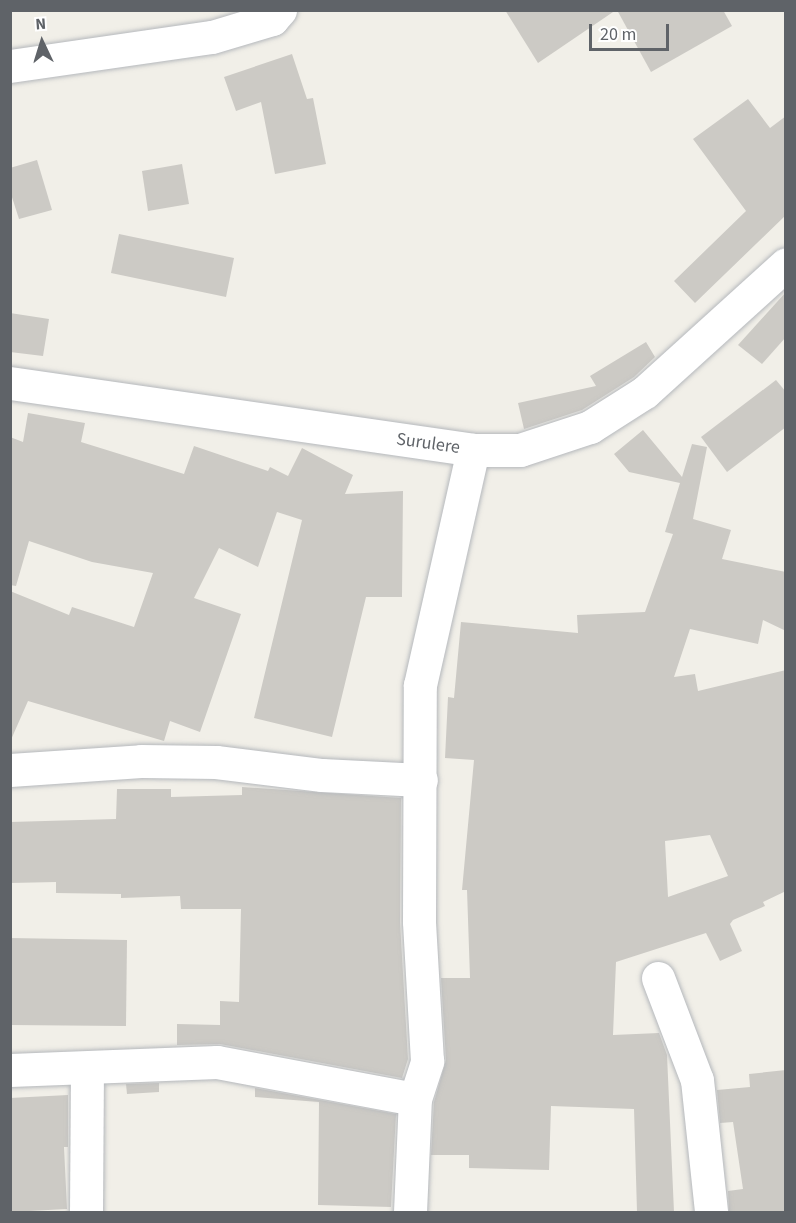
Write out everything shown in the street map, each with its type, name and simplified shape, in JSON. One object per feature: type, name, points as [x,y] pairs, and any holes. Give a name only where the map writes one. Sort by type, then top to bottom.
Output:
[{"type":"street","points":[[10,66],[212,37],[272,19],[280,10]]},
{"type":"street","name":"Surulere","points":[[10,383],[473,450],[520,450],[590,427],[645,392],[786,264]]},
{"type":"street","points":[[410,1212],[415,1099],[427,1061],[419,921],[420,685],[473,450]]},
{"type":"street","points":[[10,770],[141,761],[216,762],[322,775],[421,780]]},
{"type":"street","points":[[658,978],[697,1080],[711,1212]]},
{"type":"street","points":[[10,1070],[87,1069],[217,1062],[415,1099]]},
{"type":"street","points":[[86,1212],[87,1069]]},
{"type":"building","points":[[505,10],[616,10],[538,63]]},
{"type":"building","points":[[617,10],[723,10],[732,26],[651,72]]},
{"type":"building","points":[[292,54],[307,99],[313,98],[326,164],[275,174],[261,102],[236,111],[224,77]]},
{"type":"building","points":[[748,99],[770,128],[786,116],[786,215],[695,303],[674,281],[746,211],[693,139]]},
{"type":"building","points":[[37,160],[52,210],[19,219],[10,191],[10,168]]},
{"type":"building","points":[[182,164],[189,204],[148,211],[142,171]]},
{"type":"building","points":[[119,234],[234,258],[226,297],[111,273]]},
{"type":"building","points":[[786,292],[786,337],[762,364],[738,345]]},
{"type":"building","points":[[10,313],[49,319],[43,356],[10,352]]},
{"type":"building","points":[[646,342],[655,357],[634,377],[582,410],[524,429],[518,403],[596,386],[590,376]]},
{"type":"building","points":[[776,380],[786,392],[786,427],[727,472],[701,437]]},
{"type":"building","points":[[28,413],[85,423],[81,442],[184,474],[194,446],[268,471],[270,467],[288,476],[302,448],[353,475],[345,494],[403,491],[402,597],[366,597],[332,737],[254,718],[302,520],[277,512],[258,567],[219,548],[194,598],[241,614],[200,732],[170,721],[164,741],[28,701],[10,742],[10,591],[69,615],[72,607],[134,627],[153,573],[92,562],[29,541],[16,586],[10,585],[10,437],[23,442]]},
{"type":"building","points":[[643,430],[682,477],[692,444],[707,447],[693,519],[731,530],[722,559],[786,572],[786,631],[763,620],[758,644],[690,629],[674,677],[695,674],[698,691],[786,670],[786,891],[763,902],[765,906],[733,920],[730,924],[742,951],[720,961],[706,933],[616,962],[613,1035],[659,1033],[667,1055],[674,1212],[637,1212],[634,1109],[551,1106],[549,1170],[469,1168],[469,1155],[431,1155],[434,1102],[446,1060],[441,978],[470,978],[467,890],[462,890],[474,760],[445,758],[448,697],[454,698],[461,622],[578,633],[577,615],[645,612],[673,534],[665,532],[680,483],[629,472],[614,454]],"holes":[[[710,835],[728,876],[668,897],[665,841]]]},
{"type":"building","points":[[242,787],[401,798],[400,922],[408,1059],[402,1078],[220,1044],[177,1045],[177,1024],[220,1025],[220,1001],[239,1002],[241,909],[181,909],[180,896],[121,898],[121,894],[56,893],[56,882],[10,883],[10,822],[116,819],[117,789],[171,789],[171,797],[242,795]]},
{"type":"building","points":[[10,938],[127,940],[126,1026],[10,1025]]},
{"type":"building","points":[[786,1070],[786,1212],[729,1212],[728,1191],[743,1189],[733,1122],[720,1123],[717,1090],[750,1087],[749,1074]]},
{"type":"building","points":[[159,1083],[159,1092],[127,1094],[126,1084]]},
{"type":"building","points":[[255,1088],[396,1114],[391,1207],[318,1205],[319,1102],[255,1097]]},
{"type":"building","points":[[68,1095],[68,1147],[64,1147],[67,1209],[10,1212],[10,1098]]}]
